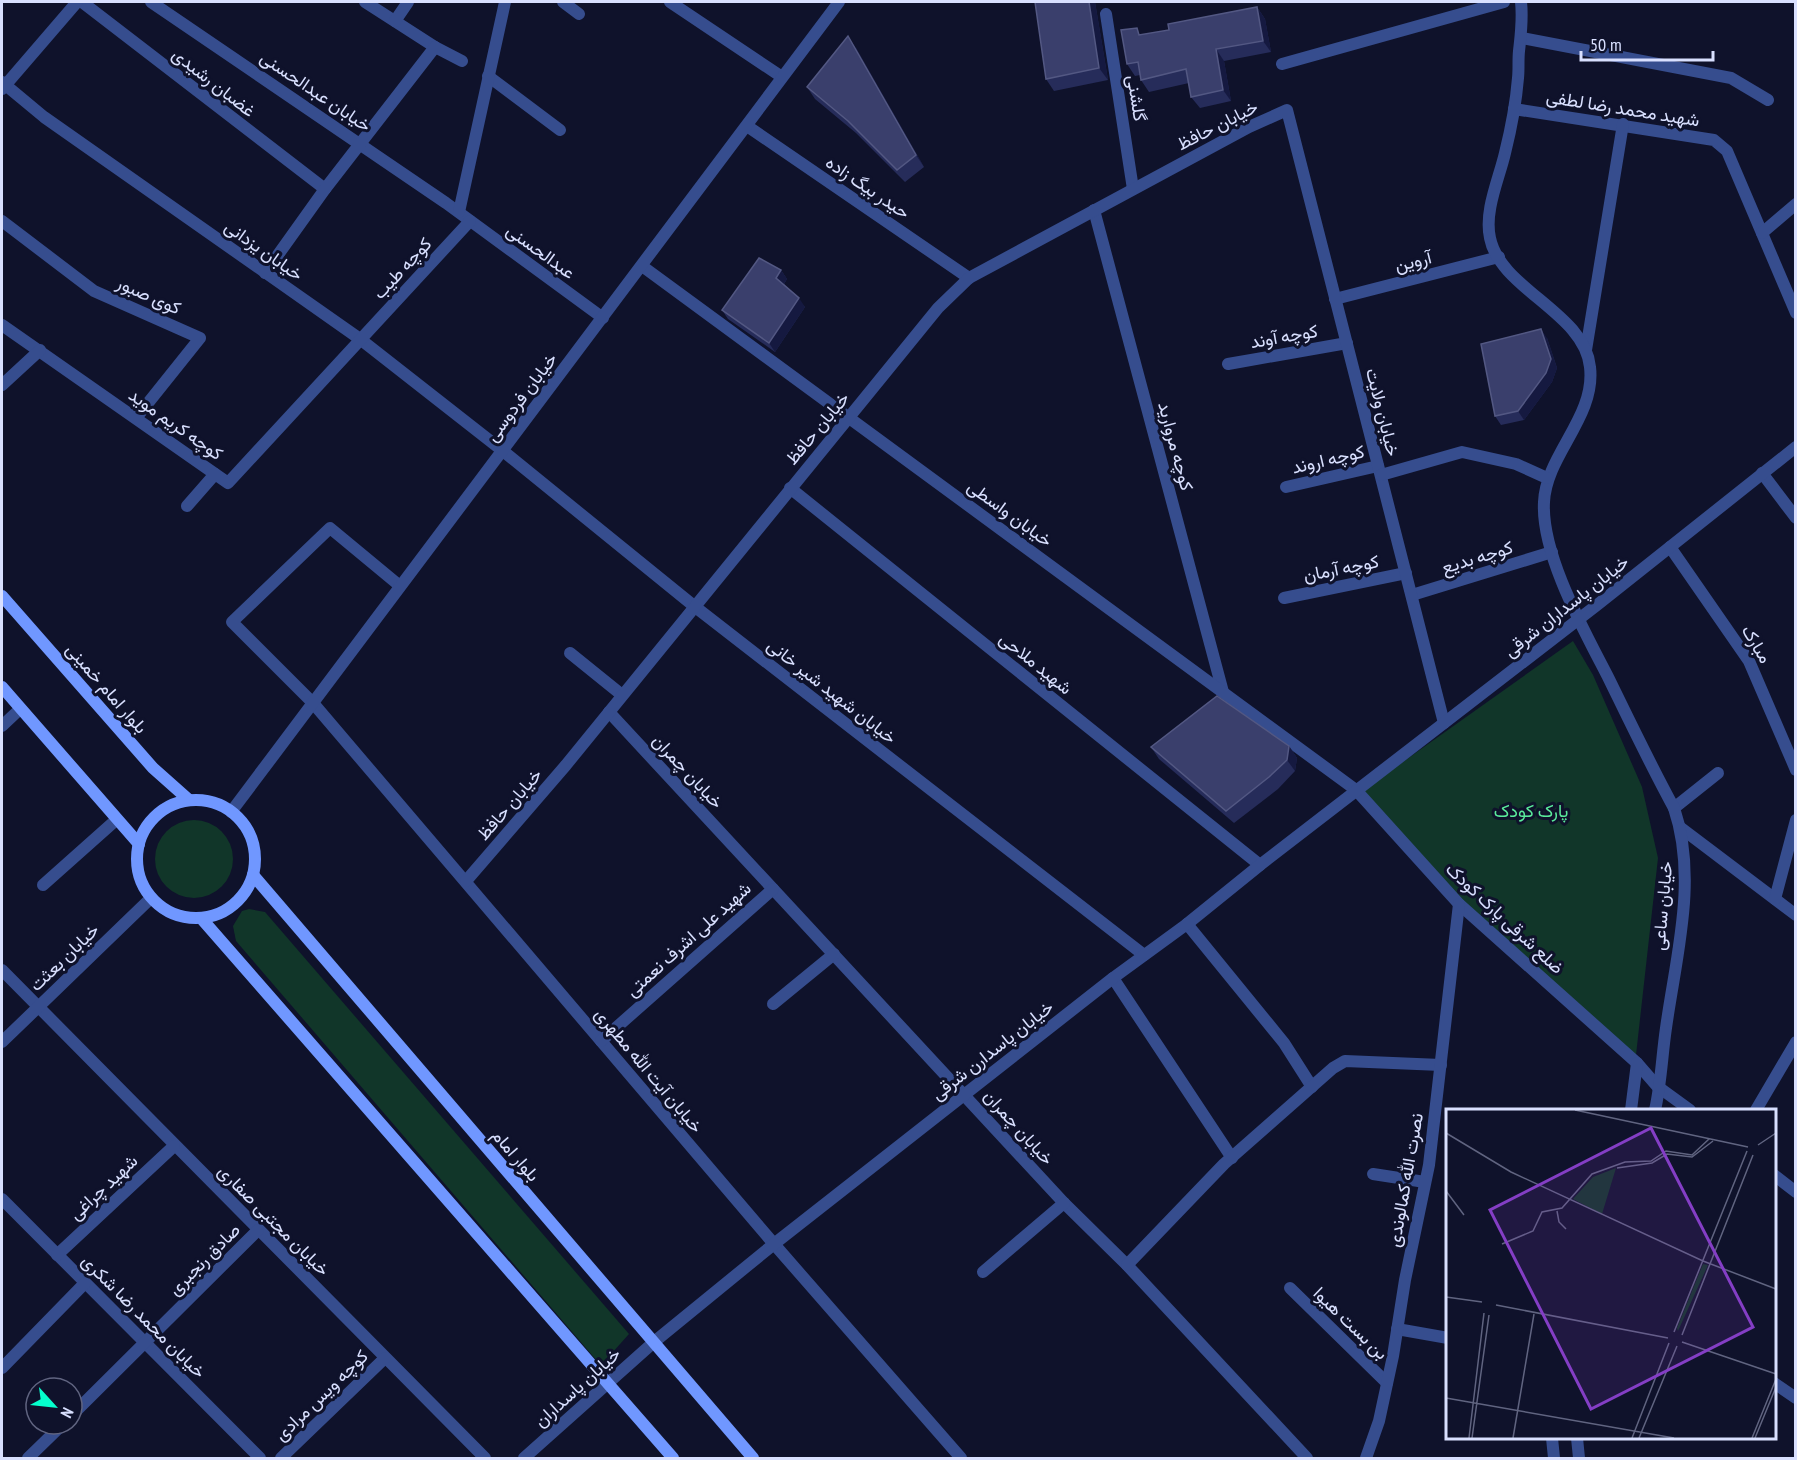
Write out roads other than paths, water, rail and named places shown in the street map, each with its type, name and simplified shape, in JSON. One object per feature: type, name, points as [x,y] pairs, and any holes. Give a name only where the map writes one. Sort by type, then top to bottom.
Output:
[{"type":"main road","name":"بلوار امام خمینی","points":[[2,596],[153,768],[189,800]]},
{"type":"main road","points":[[2,687],[139,844]]},
{"type":"main road","points":[[189,800],[207,801],[231,812],[246,829],[253,843],[253,875],[245,891],[234,904],[219,914],[201,918],[183,917],[165,910],[151,898],[141,882],[137,863],[139,844],[146,828],[157,815],[172,805],[189,800]]},
{"type":"main road","name":"بلوار امام","points":[[253,875],[753,1458]]},
{"type":"main road","points":[[201,918],[673,1458]]},
{"type":"street","points":[[3,85],[77,2]]},
{"type":"street","name":"غضبان رشیدی","points":[[82,2],[325,189]]},
{"type":"street","name":"خیابان عبدالحسنی","points":[[151,2],[459,212]]},
{"type":"street","points":[[365,2],[435,47],[462,60]]},
{"type":"street","points":[[395,21],[408,2]]},
{"type":"street","points":[[459,212],[505,2]]},
{"type":"street","points":[[563,2],[579,14]]},
{"type":"street","points":[[670,2],[782,77]]},
{"type":"street","name":"خیابان فردوسی","points":[[231,812],[839,2]]},
{"type":"street","points":[[1282,63],[1504,2]]},
{"type":"street","points":[[1521,2],[1522,38],[1514,110],[1492,202],[1490,238],[1499,257],[1514,275],[1571,327],[1586,350],[1590,368],[1589,388],[1578,418],[1547,478]]},
{"type":"street","name":"گلشنی","points":[[1106,14],[1133,189]]},
{"type":"street","points":[[1522,38],[1731,78],[1768,100]]},
{"type":"street","points":[[265,273],[325,189],[362,145],[435,47]]},
{"type":"street","points":[[488,76],[560,130]]},
{"type":"street","name":"خیابان یزدانی","points":[[3,85],[44,117],[360,339],[503,451]]},
{"type":"street","name":"خیابان حافظ","points":[[466,881],[609,712],[938,308],[969,278],[1249,127],[1287,110]]},
{"type":"street","name":"خیابان ولایت","points":[[1287,110],[1444,723]]},
{"type":"street","name":"شهید محمد رضا لطفی","points":[[1514,110],[1623,124],[1714,140],[1727,151],[1796,313]]},
{"type":"street","points":[[1586,350],[1623,124]]},
{"type":"street","name":"حیدر بیگ زاده","points":[[747,126],[969,278]]},
{"type":"street","points":[[1762,233],[1796,204]]},
{"type":"street","name":"کوچه مروارید","points":[[1094,210],[1222,692]]},
{"type":"street","name":"عبدالحسنی","points":[[459,212],[603,318]]},
{"type":"street","name":"کوی صبور","points":[[2,221],[94,291],[200,338],[136,418]]},
{"type":"street","name":"کوچه طیب","points":[[360,339],[470,221]]},
{"type":"street","name":"آروین","points":[[1335,298],[1499,257]]},
{"type":"street","name":"خیابان واسطی","points":[[642,266],[1356,790]]},
{"type":"street","name":"کوچه کریم موید","points":[[2,324],[228,483],[360,339]]},
{"type":"street","name":"کوچه آوند","points":[[1228,364],[1347,343]]},
{"type":"street","points":[[2,385],[40,350]]},
{"type":"street","name":"خیابان پاسداران شرقی","points":[[1356,790],[1579,619],[1796,447]]},
{"type":"street","name":"خیابان شهید شیر خانی","points":[[503,451],[694,606],[1144,955]]},
{"type":"street","name":"کوچه اروند","points":[[1286,487],[1380,471],[1462,452],[1516,464],[1547,478]]},
{"type":"street","points":[[1762,473],[1796,518]]},
{"type":"street","points":[[187,506],[215,474]]},
{"type":"street","name":"خیابان ساعی","points":[[1547,478],[1544,504],[1552,552],[1579,619],[1674,808],[1681,828],[1686,862],[1684,906],[1655,1109]]},
{"type":"street","name":"شهید ملاحی","points":[[790,489],[1260,865]]},
{"type":"street","name":"خیابان آیت الله مطهری","points":[[400,586],[330,528],[232,622],[313,703],[774,1244],[961,1458]]},
{"type":"street","name":"مبارک","points":[[1670,547],[1749,661],[1796,770]]},
{"type":"street","name":"کوچه بدیع","points":[[1412,596],[1552,552]]},
{"type":"street","name":"کوچه آرمان","points":[[1284,598],[1406,573]]},
{"type":"street","points":[[570,653],[622,695]]},
{"type":"street","points":[[2,726],[21,709]]},
{"type":"street","name":"خیابان چمران","points":[[609,712],[1064,1203],[1127,1265],[1307,1458]]},
{"type":"street","points":[[1674,808],[1718,773]]},
{"type":"street","name":"خیابان پاسدارن شرقی","points":[[654,1342],[774,1244],[1356,790]]},
{"type":"street","name":"ضلع شرقی پارک کودک","points":[[1356,790],[1459,904],[1637,1063],[1657,1086],[1689,1109]]},
{"type":"street","points":[[43,885],[116,820]]},
{"type":"street","points":[[1775,899],[1796,820]]},
{"type":"street","points":[[1681,828],[1796,915]]},
{"type":"street","name":"شهید علی اشرف نعمتی","points":[[601,1041],[773,889]]},
{"type":"street","name":"خیابان بعثت","points":[[2,1042],[151,898]]},
{"type":"street","name":"نصرت الله کمالوندی","points":[[1366,1458],[1379,1421],[1388,1383],[1425,1182],[1459,904]]},
{"type":"street","points":[[1187,924],[1284,1043],[1312,1087]]},
{"type":"street","points":[[773,1004],[834,954]]},
{"type":"street","name":"خیابان مجتبی صفاری","points":[[2,970],[37,1008],[485,1458]]},
{"type":"street","points":[[1113,978],[1232,1158]]},
{"type":"street","points":[[1757,1109],[1794,1048]]},
{"type":"street","points":[[1127,1265],[1232,1158],[1344,1061],[1441,1065]]},
{"type":"street","points":[[1631,1109],[1637,1063]]},
{"type":"street","name":"شهید چراغی","points":[[57,1255],[174,1146]]},
{"type":"street","points":[[1373,1174],[1425,1182]]},
{"type":"street","points":[[1776,1177],[1796,1192]]},
{"type":"street","name":"خیابان محمد رضا شکری","points":[[2,1199],[260,1458]]},
{"type":"street","points":[[983,1272],[1064,1203]]},
{"type":"street","name":"صادق رنجبری","points":[[84,1403],[258,1230]]},
{"type":"street","points":[[2,1368],[85,1283]]},
{"type":"street","name":"بن بست هیوا","points":[[1290,1288],[1388,1383]]},
{"type":"street","points":[[1397,1329],[1446,1338]]},
{"type":"street","name":"خیابان پاسداران","points":[[524,1458],[654,1342]]},
{"type":"street","name":"کوچه ویس مرادی","points":[[281,1458],[385,1358]]},
{"type":"street","points":[[1776,1384],[1796,1398]]},
{"type":"street","points":[[28,1458],[51,1436]]},
{"type":"street","points":[[1552,1439],[1554,1458]]},
{"type":"street","points":[[1577,1439],[1579,1458]]},
{"type":"park label","name":"پارک کودک","points":[[1531,810]]}]
